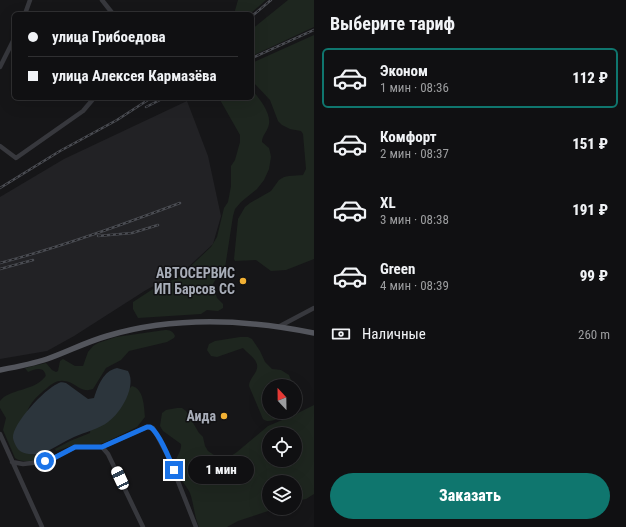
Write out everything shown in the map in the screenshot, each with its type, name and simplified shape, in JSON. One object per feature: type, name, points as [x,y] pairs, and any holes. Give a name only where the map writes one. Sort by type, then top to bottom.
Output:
[{"type":"main road","points":[[0,370],[47,359],[87,342],[107,336],[152,326],[184,323],[229,322],[280,326],[314,332]]},
{"type":"street","points":[[26,12],[30,0]]},
{"type":"street","points":[[102,0],[111,12]]},
{"type":"street","points":[[0,67],[12,43]]},
{"type":"street","points":[[0,146],[16,158],[83,111],[92,100]]},
{"type":"street","points":[[280,326],[314,308]]},
{"type":"street","points":[[12,462],[23,464],[54,458],[75,447],[102,447],[150,427],[155,431],[168,456],[196,527]]},
{"type":"street","points":[[0,434],[42,527]]},
{"type":"street","points":[[102,447],[108,454],[143,527]]},
{"type":"shaded area","points":[[238,0],[266,0],[252,12],[235,12]]},
{"type":"shaded area","points":[[288,0],[314,0],[314,27],[254,55],[254,27]]},
{"type":"shaded area","points":[[314,35],[314,259],[286,270],[271,271],[256,260],[235,261],[234,259],[238,219],[245,207],[271,191],[279,180],[284,177],[303,175],[306,169],[303,134],[301,131],[290,129],[278,121],[270,100],[254,83],[254,62]]},
{"type":"shaded area","points":[[254,92],[264,106],[268,115],[269,124],[262,142],[269,148],[271,157],[269,169],[264,180],[257,189],[235,209],[225,268],[213,284],[217,298],[223,304],[223,308],[218,311],[207,310],[201,314],[138,318],[133,309],[133,302],[153,289],[179,277],[211,247],[217,237],[224,208],[228,202],[231,186],[231,166],[235,160],[240,142],[240,135],[220,100],[254,100]]},
{"type":"shaded area","points":[[187,101],[208,156],[221,216],[213,244],[186,269],[146,290],[74,336],[47,351],[0,359],[0,197],[64,159]]},
{"type":"shaded area","points":[[165,330],[172,332],[175,336],[174,338],[167,342],[129,351],[121,360],[106,368],[93,389],[81,389],[71,383],[61,381],[47,388],[32,402],[28,409],[24,423],[24,452],[37,456],[35,460],[30,461],[22,461],[15,458],[3,430],[6,418],[0,408],[0,401],[9,394],[34,385],[46,376],[42,370],[37,369],[28,372],[25,368],[46,363],[56,372],[58,371],[60,361],[63,359],[75,366],[83,366],[88,352],[98,343],[116,337]]},
{"type":"shaded area","points":[[248,337],[252,339],[265,362],[272,369],[281,370],[289,375],[290,379],[262,379],[262,417],[249,386],[257,368],[254,358],[243,348],[217,357],[211,356],[207,350],[209,344],[215,341]]},
{"type":"shaded area","points":[[117,368],[128,371],[130,384],[126,399],[113,418],[96,429],[74,437],[41,454],[27,454],[18,449],[13,439],[14,432],[18,424],[30,408],[52,387],[63,382],[88,399],[94,398],[99,384],[108,372]]},
{"type":"shaded area","points":[[132,386],[139,391],[143,399],[145,417],[137,427],[104,443],[74,445],[56,451],[55,449],[70,441],[90,433],[91,425]]},
{"type":"shaded area","points":[[314,405],[314,494],[302,500],[302,475],[262,475],[262,513],[238,521],[227,527],[199,527],[190,493],[179,476],[175,465],[181,444],[163,431],[160,426],[162,413],[166,410],[177,408],[182,408],[186,411],[203,437],[208,451],[214,455],[222,457],[231,456],[262,431],[262,467],[302,467],[302,427],[267,427],[285,419],[302,419],[302,411]]},
{"type":"shaded area","points":[[263,419],[276,419],[269,421]]},
{"type":"railway","points":[[254,14],[271,0]]},
{"type":"railway","points":[[254,57],[314,30]]},
{"type":"railway","points":[[0,188],[60,151],[117,120],[148,100]]},
{"type":"railway","points":[[146,107],[160,100]]},
{"type":"railway","points":[[0,263],[68,243],[180,203]]},
{"type":"railway","points":[[98,236],[132,233],[158,225]]},
{"type":"railway","points":[[0,269],[33,260]]},
{"type":"place","name":"АВТОСЕРВИС ИП Барсов СС","points":[[243,281]]},
{"type":"place","name":"Аида","points":[[224,416]]},
{"type":"route","points":[[45,461],[75,447],[102,447],[150,427],[155,431],[174,470]]}]
